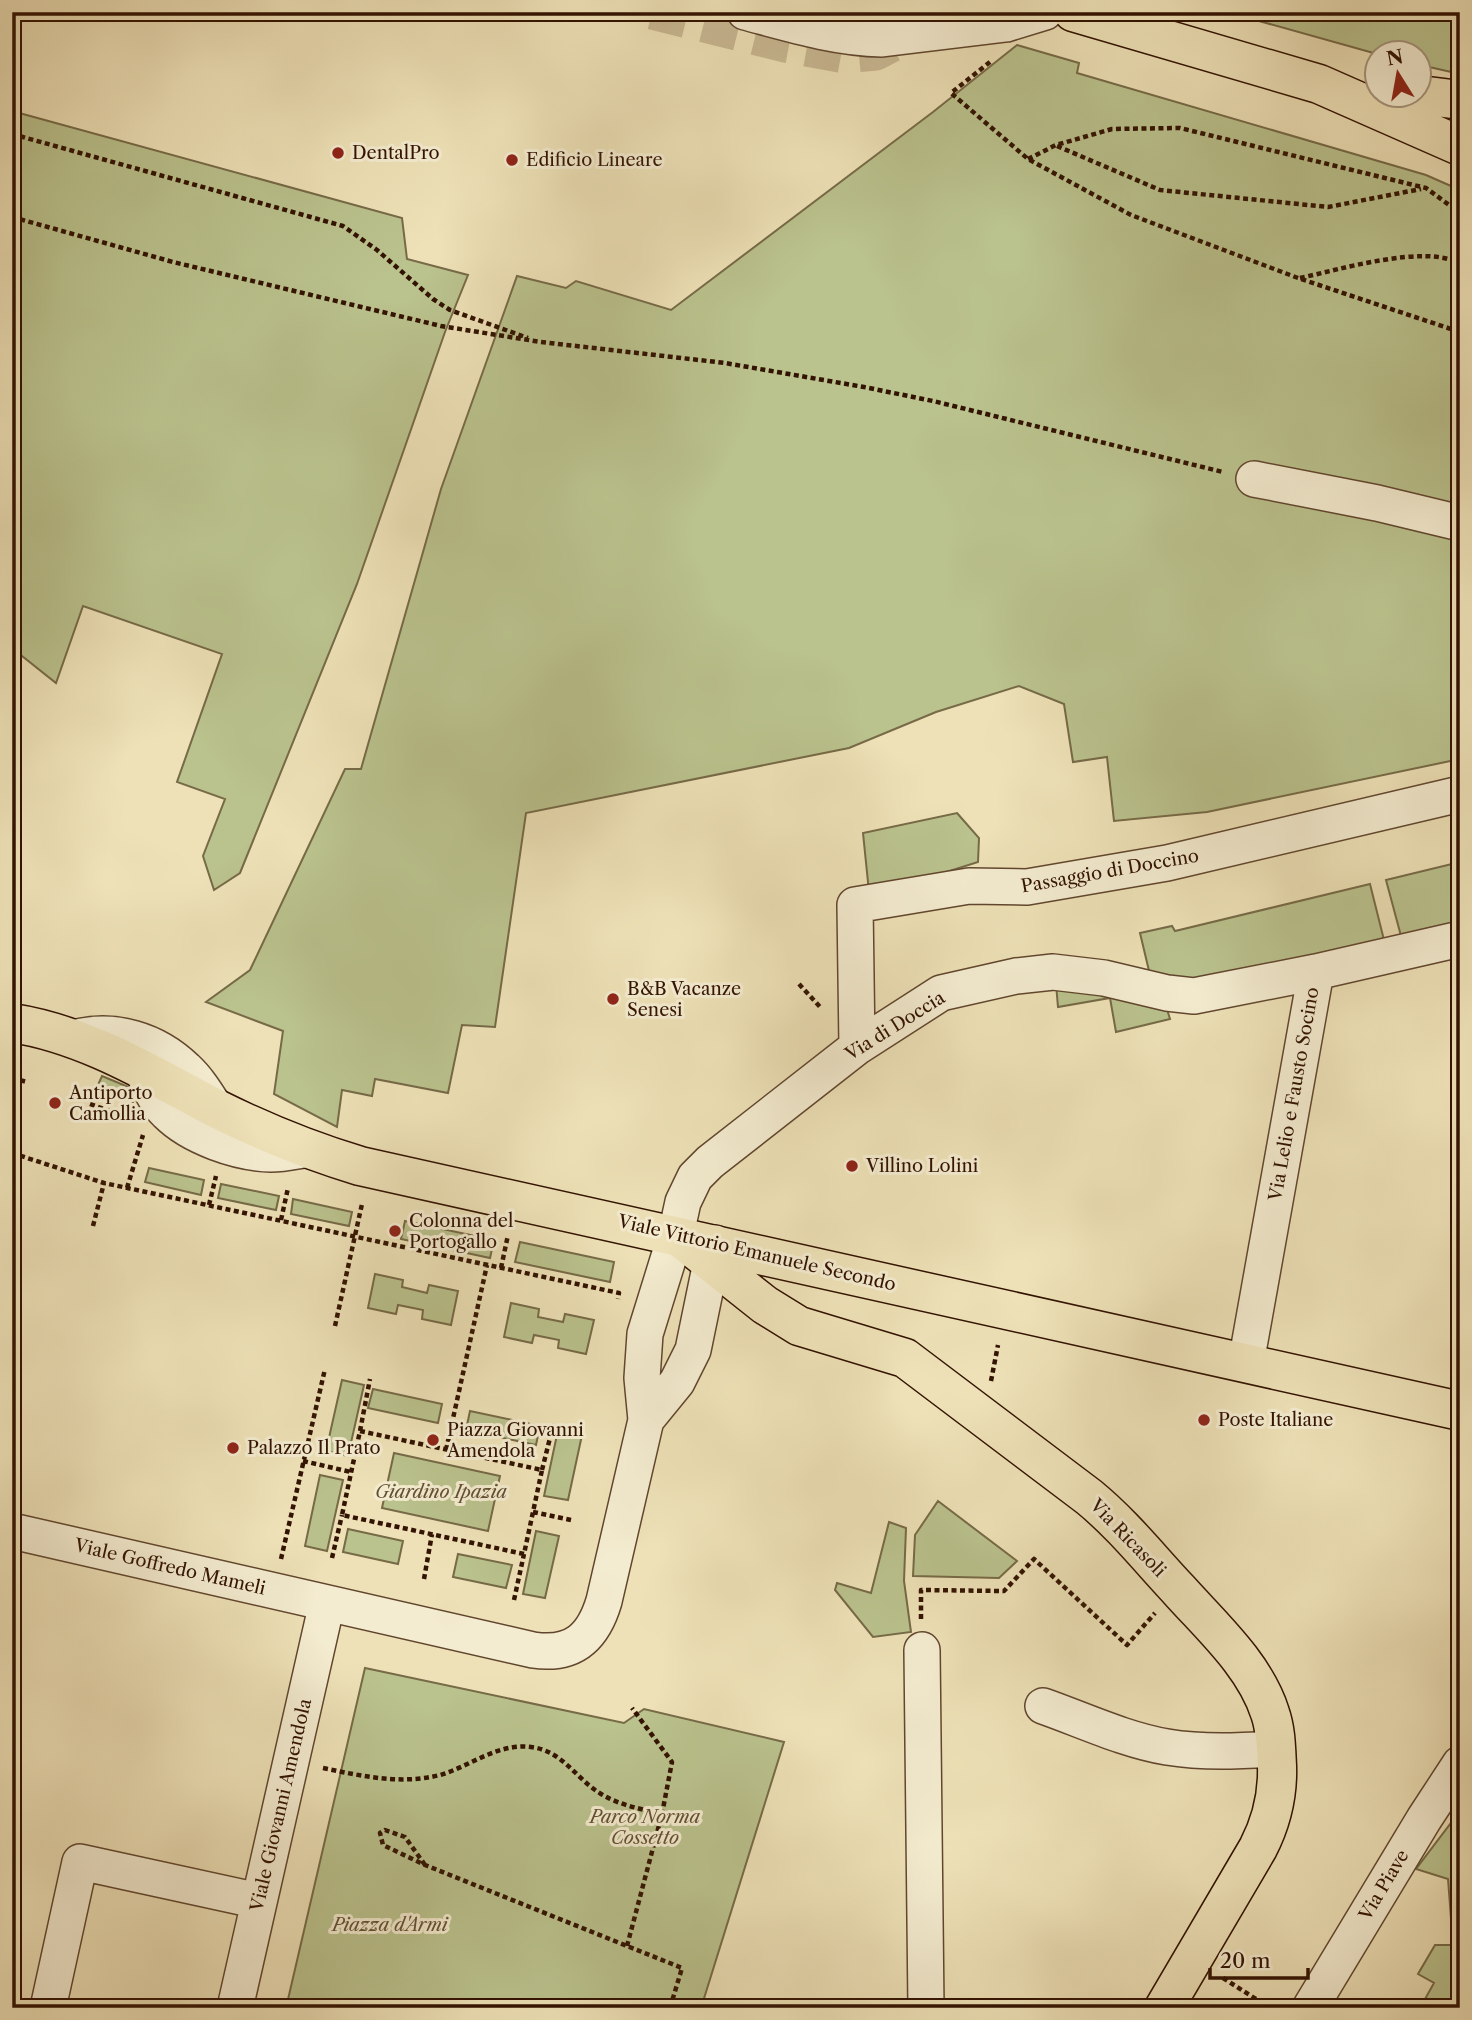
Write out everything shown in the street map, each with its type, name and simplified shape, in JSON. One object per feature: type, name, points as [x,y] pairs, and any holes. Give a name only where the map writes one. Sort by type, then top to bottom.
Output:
[{"type":"main road","points":[[1073,12],[1320,84],[1460,146]]},
{"type":"main road","points":[[1320,84],[1364,89]]},
{"type":"main road","points":[[1434,97],[1460,100]]},
{"type":"main road","name":"Viale Vittorio Emanuele Secondo","points":[[12,1023],[74,1038],[216,1109],[309,1149],[377,1170],[676,1234]]},
{"type":"main road","name":"Via Ricasoli","points":[[676,1234],[713,1253],[765,1305],[799,1326],[905,1358],[1103,1508],[1211,1626],[1250,1674],[1270,1711],[1276,1749],[1276,1795],[1265,1835],[1164,2008]]},
{"type":"main road","name":"Viale Vittorio Emanuele Secondo","points":[[713,1253],[1246,1363],[1459,1410]]},
{"type":"street","points":[[746,12],[823,32],[863,38],[905,37],[1006,24],[1045,12]]},
{"type":"street","points":[[1254,479],[1377,503],[1460,523]]},
{"type":"street","name":"Passaggio di Doccino","points":[[857,1047],[855,905],[969,886],[1027,887],[1167,863],[1460,794]]},
{"type":"street","name":"Via Lelio e Fausto Socino","points":[[1246,1363],[1316,972],[1460,939]]},
{"type":"street","name":"Via di Doccia","points":[[646,1420],[642,1378],[645,1334],[676,1234],[683,1202],[695,1178],[701,1170],[857,1047],[941,993],[1016,976],[1053,972],[1084,975],[1167,993],[1194,996],[1316,972]]},
{"type":"street","points":[[74,1038],[98,1033],[122,1035],[157,1048],[186,1068],[216,1109]]},
{"type":"street","points":[[143,1071],[166,1112],[195,1132],[256,1153],[282,1154],[309,1149]]},
{"type":"street","points":[[327,1603],[551,1652],[573,1646],[593,1629],[601,1611],[646,1420],[677,1382],[693,1349],[713,1253]]},
{"type":"street","name":"Viale Goffredo Mameli","points":[[12,1531],[327,1603]]},
{"type":"street","name":"Viale Giovanni Amendola","points":[[235,2008],[327,1603]]},
{"type":"street","points":[[922,1650],[926,2008]]},
{"type":"street","points":[[1043,1706],[1124,1735],[1168,1747],[1234,1751],[1276,1749]]},
{"type":"street","name":"Via Piave","points":[[1310,2008],[1424,1819],[1460,1765]]},
{"type":"street","points":[[48,2008],[80,1862],[260,1901]]},
{"type":"path","points":[[997,55],[951,93],[1028,159],[1132,215],[1298,278],[1460,332]]},
{"type":"path","points":[[1028,159],[1056,145],[1112,129],[1180,128],[1426,188],[1460,213]]},
{"type":"path","points":[[12,134],[343,226],[377,250],[433,299],[450,310],[541,342]]},
{"type":"path","points":[[1056,145],[1160,190],[1328,207],[1426,188]]},
{"type":"path","points":[[12,217],[173,262],[441,326],[541,342],[725,363],[864,387],[1254,479]]},
{"type":"path","points":[[1298,278],[1401,257],[1436,256],[1460,264]]},
{"type":"path","points":[[12,1078],[27,1082]]},
{"type":"path","points":[[90,1104],[135,1121]]},
{"type":"path","points":[[127,1188],[146,1125]]},
{"type":"path","points":[[12,1153],[104,1183],[620,1293],[617,1303]]},
{"type":"path","points":[[209,1205],[217,1174]]},
{"type":"path","points":[[93,1226],[104,1183]]},
{"type":"path","points":[[281,1220],[288,1188]]},
{"type":"path","points":[[335,1326],[362,1204]]},
{"type":"path","points":[[501,1268],[508,1235]]},
{"type":"path","points":[[446,1450],[487,1265]]},
{"type":"path","points":[[989,1389],[998,1344]]},
{"type":"path","points":[[282,1552],[325,1369]]},
{"type":"path","points":[[331,1559],[370,1379]]},
{"type":"path","points":[[514,1600],[554,1422]]},
{"type":"path","points":[[360,1431],[542,1470]]},
{"type":"path","points":[[303,1461],[351,1472]]},
{"type":"path","points":[[533,1511],[571,1520]]},
{"type":"path","points":[[342,1515],[524,1553]]},
{"type":"path","points":[[424,1579],[432,1534]]},
{"type":"path","points":[[922,1650],[922,1590],[1004,1591],[1034,1559],[1127,1645],[1164,1603]]},
{"type":"path","points":[[627,1946],[662,1814],[672,1762],[632,1708]]},
{"type":"path","points":[[291,1761],[368,1779],[424,1778],[443,1774],[508,1747],[534,1747],[559,1756],[604,1796],[662,1814]]},
{"type":"path","points":[[425,1865],[405,1837],[385,1830],[380,1833],[383,1845],[425,1865],[682,1968],[670,2008]]},
{"type":"path","points":[[1213,1972],[1270,2008]]},
{"type":"green space","points":[[1227,12],[1460,12],[1460,74],[1434,68],[1434,38],[1364,38],[1364,50]]},
{"type":"green space","points":[[1017,45],[1079,63],[1077,73],[1426,175],[1460,190],[1460,759],[1207,812],[1114,821],[1107,757],[1073,762],[1064,704],[1019,686],[936,712],[849,748],[526,813],[495,1027],[462,1025],[448,1093],[375,1079],[372,1096],[342,1090],[337,1127],[274,1094],[283,1031],[206,1002],[250,970],[345,769],[361,769],[441,489],[517,276],[566,288],[576,281],[671,310],[933,112]]},
{"type":"green space","points":[[12,111],[402,218],[407,259],[468,275],[445,332],[357,584],[240,873],[214,890],[203,856],[225,799],[177,782],[222,654],[83,606],[56,683],[12,648]]},
{"type":"green space","points":[[957,813],[979,838],[978,862],[877,894],[869,892],[863,833]]},
{"type":"green space","points":[[1460,862],[1460,922],[1401,936],[1386,880]]},
{"type":"green space","points":[[1370,884],[1384,940],[1203,984],[1150,975],[1140,933],[1172,926],[1175,931]]},
{"type":"green space","points":[[1056,984],[1166,1006],[1170,1019],[1116,1032],[1110,998],[1058,1007]]},
{"type":"green space","points":[[102,1076],[138,1091],[133,1102],[97,1087]]},
{"type":"green space","points":[[149,1168],[204,1180],[201,1195],[145,1182]]},
{"type":"green space","points":[[221,1184],[279,1196],[276,1210],[218,1198]]},
{"type":"green space","points":[[293,1199],[352,1212],[349,1226],[291,1214]]},
{"type":"green space","points":[[405,1221],[494,1240],[490,1258],[401,1239]]},
{"type":"green space","points":[[520,1242],[614,1262],[610,1282],[515,1262]]},
{"type":"green space","points":[[375,1274],[403,1280],[402,1287],[427,1293],[429,1285],[458,1291],[451,1325],[422,1319],[423,1310],[398,1305],[396,1314],[368,1308]]},
{"type":"green space","points":[[511,1303],[539,1309],[538,1317],[563,1322],[565,1314],[594,1320],[586,1354],[558,1348],[559,1340],[534,1335],[532,1343],[504,1337]]},
{"type":"green space","points":[[342,1380],[364,1385],[348,1456],[326,1451]]},
{"type":"green space","points":[[373,1389],[442,1404],[438,1423],[368,1408]]},
{"type":"green space","points":[[470,1411],[540,1426],[536,1445],[466,1430]]},
{"type":"green space","points":[[558,1430],[582,1435],[568,1500],[544,1496]]},
{"type":"green space","name":"Giardino Ipazia","points":[[394,1453],[500,1476],[488,1531],[382,1508]]},
{"type":"green space","points":[[320,1475],[343,1480],[327,1551],[305,1546]]},
{"type":"green space","points":[[938,1501],[1017,1561],[999,1578],[913,1576],[915,1535]]},
{"type":"green space","points":[[889,1522],[906,1528],[904,1581],[911,1632],[873,1637],[835,1590],[837,1583],[871,1593]]},
{"type":"green space","points":[[348,1529],[403,1541],[398,1564],[343,1552]]},
{"type":"green space","points":[[536,1531],[559,1536],[545,1598],[523,1594]]},
{"type":"green space","points":[[458,1554],[512,1565],[506,1588],[453,1577]]},
{"type":"green space","name":"Parco Norma Cossetto","points":[[365,1668],[624,1723],[644,1709],[784,1742],[701,2008],[286,2008]]},
{"type":"green space","points":[[1460,1811],[1460,2008],[1420,2008],[1434,1983],[1418,1974],[1435,1945],[1453,1945],[1448,1879],[1416,1869]]},
{"type":"tunnel","points":[[652,12],[785,45],[845,56],[876,53],[903,39]]},
{"type":"place","name":"DentalPro","points":[[338,153]]},
{"type":"place","name":"Edificio Lineare","points":[[512,160]]},
{"type":"place","name":"B&B Vacanze Senesi","points":[[613,999]]},
{"type":"place","name":"Antiporto Camollia","points":[[55,1103]]},
{"type":"place","name":"Villino Lolini","points":[[852,1166]]},
{"type":"place","name":"Colonna del Portogallo","points":[[395,1231]]},
{"type":"place","name":"Poste Italiane","points":[[1204,1420]]},
{"type":"place","name":"Piazza Giovanni Amendola","points":[[433,1440]]},
{"type":"place","name":"Palazzo Il Prato","points":[[233,1448]]},
{"type":"park label","name":"Piazza d'Armi","points":[[390,1925]]}]
